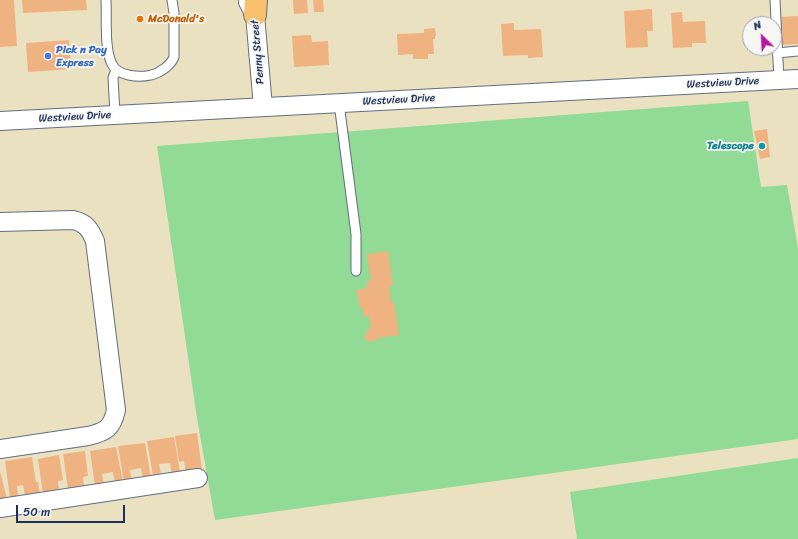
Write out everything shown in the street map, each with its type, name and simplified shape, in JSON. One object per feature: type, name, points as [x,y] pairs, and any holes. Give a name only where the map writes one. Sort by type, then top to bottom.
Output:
[{"type":"street","name":"Penny Street","points":[[253,5],[263,107]]},
{"type":"street","name":"Westview Drive","points":[[0,121],[779,80],[798,82]]},
{"type":"street","points":[[0,222],[73,220],[88,226],[92,232],[95,241],[116,410],[112,423],[102,433],[0,449]]},
{"type":"street","points":[[0,508],[198,478]]},
{"type":"lane","points":[[106,0],[108,49],[111,63],[116,70],[128,75],[151,75],[163,69],[172,62],[174,57],[174,13],[172,0]]},
{"type":"lane","points":[[775,0],[776,16]]},
{"type":"lane","points":[[782,53],[798,51]]},
{"type":"lane","points":[[778,56],[779,80]]},
{"type":"lane","points":[[115,114],[113,78],[116,70]]},
{"type":"lane","points":[[339,103],[356,234],[356,271]]},
{"type":"green space","points":[[748,101],[761,187],[787,185],[798,248],[798,439],[215,520],[197,418],[157,146]]},
{"type":"green space","points":[[798,458],[798,539],[577,539],[570,492]]},
{"type":"building","points":[[0,0],[14,0],[17,46],[0,47]]},
{"type":"building","points":[[22,0],[86,0],[87,10],[23,13]]},
{"type":"building","points":[[293,0],[307,0],[308,13],[294,14]]},
{"type":"building","points":[[313,0],[323,0],[324,12],[314,12]]},
{"type":"building","points":[[652,9],[653,31],[647,31],[648,47],[626,48],[624,11]]},
{"type":"building","points":[[682,12],[683,22],[705,21],[706,43],[692,43],[692,47],[673,48],[671,13]]},
{"type":"building","points":[[798,16],[798,44],[782,45],[782,17]]},
{"type":"building","points":[[514,23],[514,30],[541,29],[543,57],[528,58],[528,55],[503,56],[501,24]]},
{"type":"building","points":[[435,28],[436,36],[435,39],[433,39],[434,54],[428,54],[428,59],[413,59],[413,54],[398,55],[397,34],[424,33],[424,29]]},
{"type":"building","points":[[311,35],[312,42],[328,41],[329,65],[294,67],[292,36]]},
{"type":"building","name":"Pick n Pay Express","points":[[69,40],[71,69],[28,72],[26,43]]},
{"type":"building","points":[[767,129],[770,157],[760,159],[754,131]]},
{"type":"building","points":[[388,251],[393,286],[389,286],[391,302],[394,302],[399,335],[377,338],[378,340],[368,342],[367,339],[365,340],[364,335],[367,335],[366,329],[371,329],[369,316],[364,317],[362,308],[360,308],[356,290],[367,288],[366,282],[371,281],[367,254]]},
{"type":"building","points":[[197,433],[202,470],[186,472],[184,461],[179,462],[175,436]]},
{"type":"building","points":[[174,437],[180,472],[172,474],[170,463],[159,464],[161,475],[153,476],[147,441]]},
{"type":"building","points":[[145,443],[151,478],[143,479],[141,468],[130,470],[132,481],[124,482],[118,446]]},
{"type":"building","points":[[116,447],[123,482],[115,483],[113,472],[102,474],[104,485],[95,486],[90,451]]},
{"type":"building","points":[[85,451],[88,476],[83,477],[84,487],[68,489],[63,454]]},
{"type":"building","points":[[59,455],[63,480],[58,481],[59,491],[43,494],[38,459]]},
{"type":"building","points":[[32,457],[36,482],[38,482],[40,494],[25,496],[23,485],[17,486],[18,497],[10,498],[5,461]]},
{"type":"building","points":[[0,471],[7,499],[0,500]]},
{"type":"place","name":"McDonald's","points":[[140,19]]},
{"type":"place","name":"Pick n Pay Express","points":[[48,56]]},
{"type":"place","name":"Telescope","points":[[762,146]]}]
